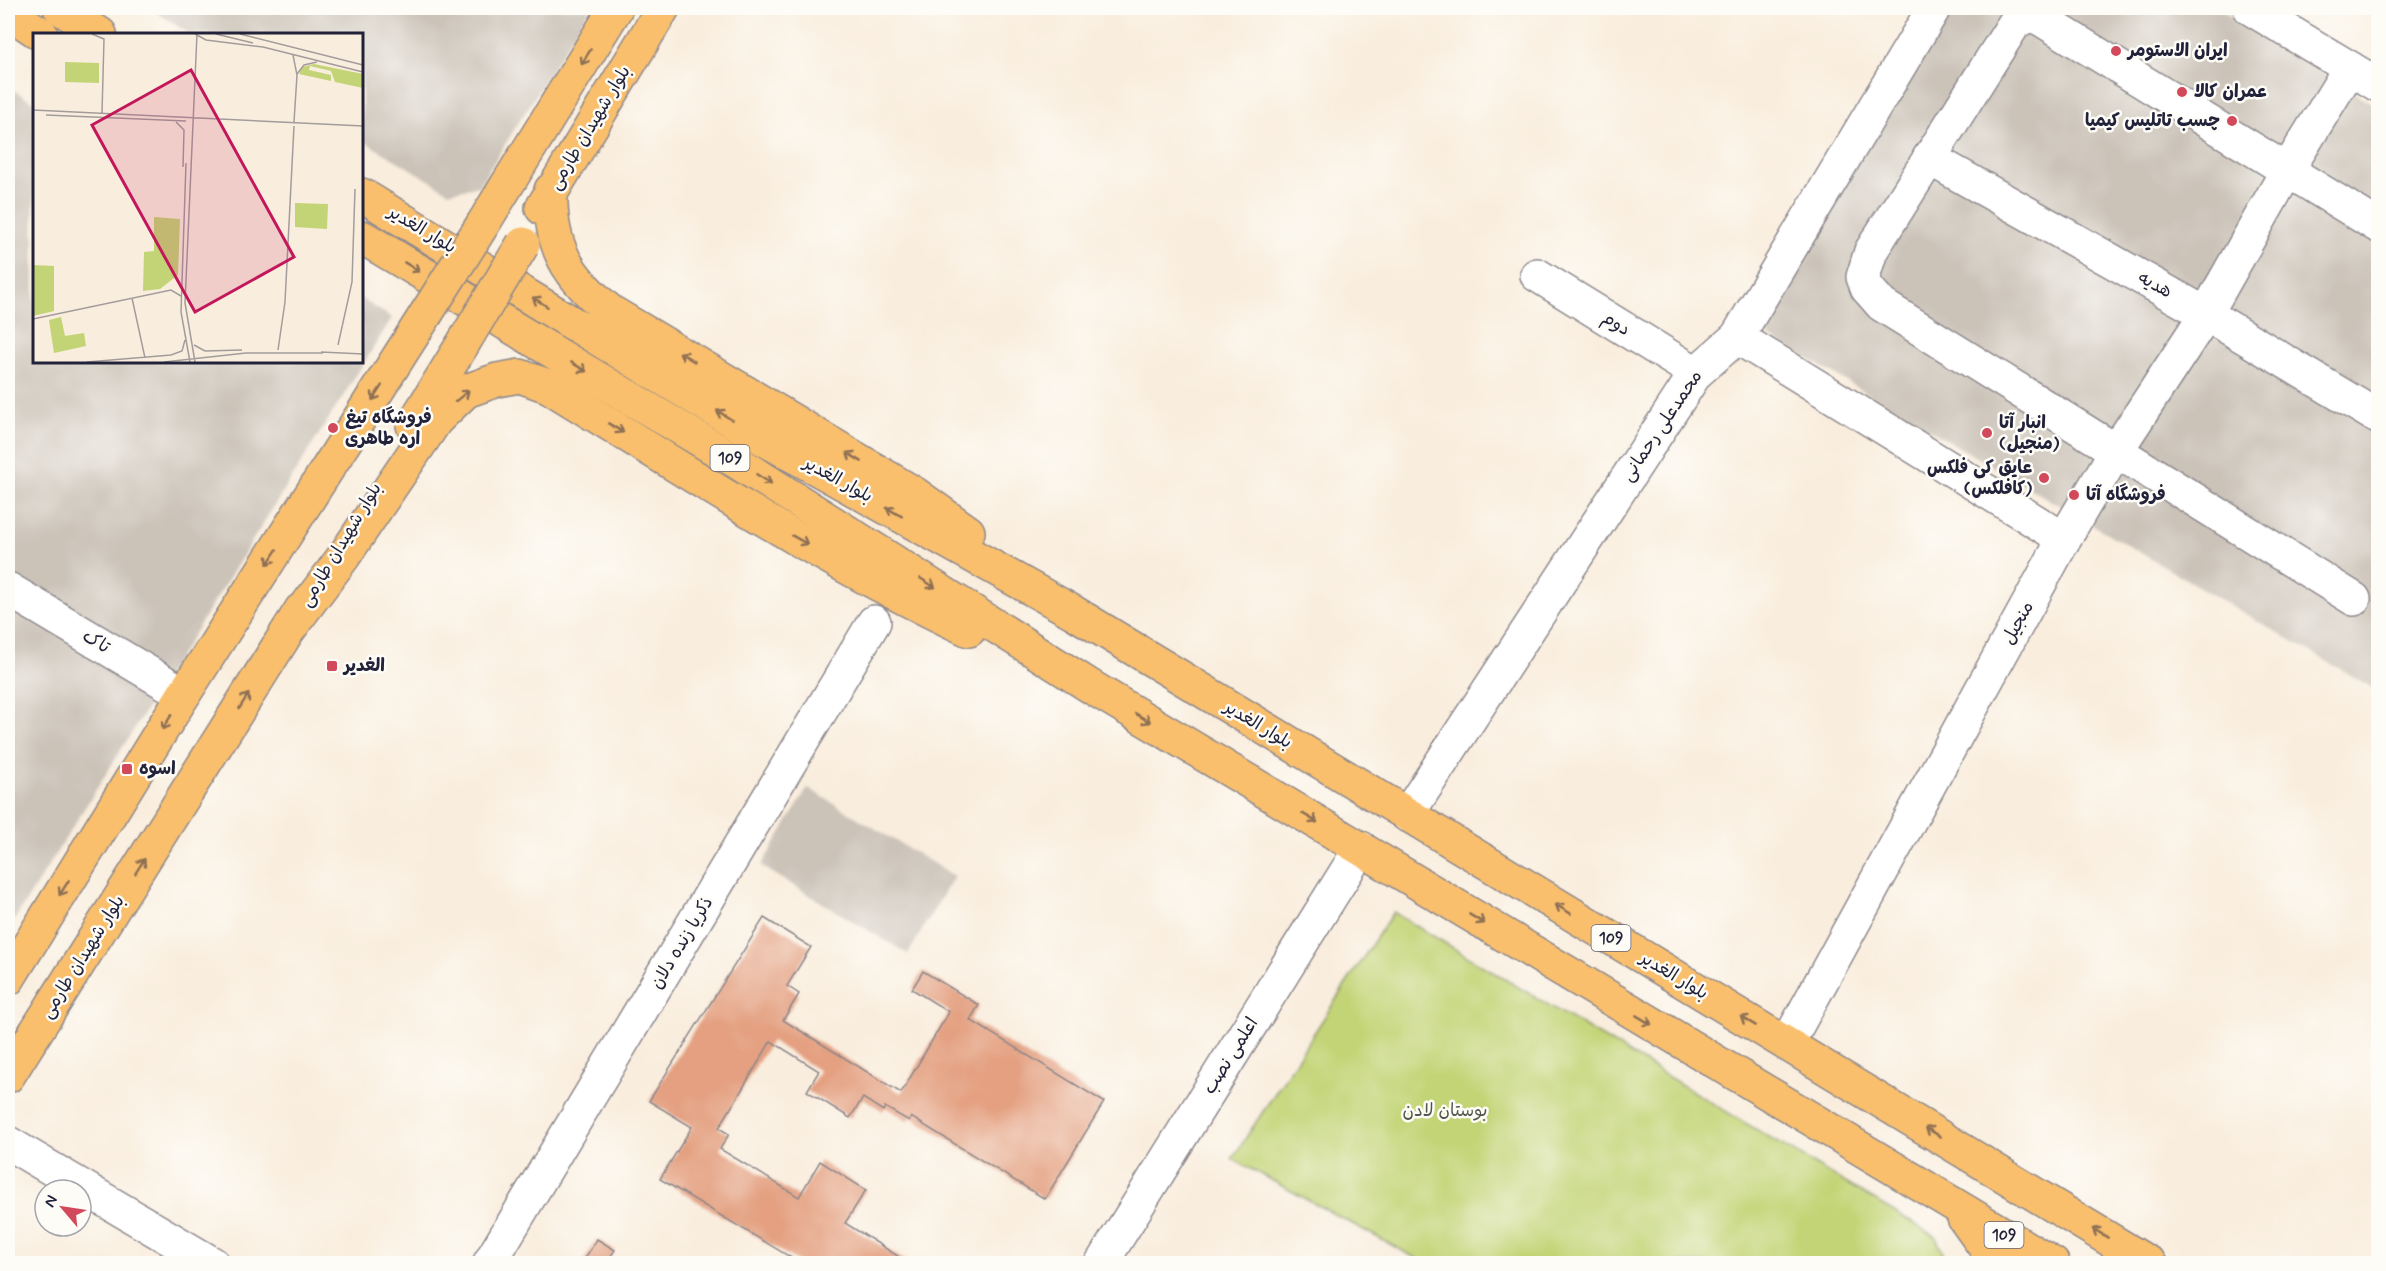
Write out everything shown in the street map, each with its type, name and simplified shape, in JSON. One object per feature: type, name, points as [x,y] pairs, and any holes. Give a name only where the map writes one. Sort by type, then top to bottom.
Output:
[{"type":"main road","points":[[60,8],[98,33]]},
{"type":"main road","points":[[8,979],[184,694],[408,344],[616,8]]},
{"type":"main road","name":"بلوار شهیدان طارمی","points":[[8,1076],[290,628],[523,244],[551,190],[663,8]]},
{"type":"main road","points":[[8,12],[40,33]]},
{"type":"main road","points":[[551,190],[552,220],[556,241],[567,268],[593,298],[621,318],[915,494],[1073,612]]},
{"type":"main road","name":"بلوار الغدیر","points":[[363,196],[746,429],[1073,612],[2150,1263]]},
{"type":"main road","name":"بلوار الغدیر","points":[[363,238],[737,462],[1093,688],[1956,1207],[2053,1263]]},
{"type":"main road","points":[[290,628],[344,556],[436,420],[466,391],[496,380],[520,376],[548,386],[788,533],[920,607],[1093,688]]},
{"type":"main road","points":[[1956,1207],[1997,1263]]},
{"type":"street","name":"محمدعلی رحمانی","points":[[1407,815],[1695,372],[1737,337],[1934,8]]},
{"type":"street","points":[[2250,8],[2379,85]]},
{"type":"street","points":[[2354,599],[1882,305],[1867,288],[1863,277],[1871,251],[1929,158],[2014,24],[2027,15],[2039,18],[2379,226]]},
{"type":"street","name":"منجیل","points":[[1787,1044],[2064,539],[2116,451],[2206,314],[2288,169],[2350,68]]},
{"type":"street","name":"هدیه","points":[[1929,158],[2206,314],[2379,417]]},
{"type":"street","name":"دوم","points":[[1537,275],[1695,372]]},
{"type":"street","points":[[1737,337],[2064,539]]},
{"type":"street","name":"تاک","points":[[8,589],[184,694]]},
{"type":"street","name":"ذکریا زنده دلان","points":[[489,1263],[874,622]]},
{"type":"street","name":"اعلمی نصب","points":[[1101,1263],[1360,848]]},
{"type":"street","points":[[8,1143],[213,1263]]},
{"type":"shaded area","points":[[150,8],[590,8],[479,186],[449,192],[363,141],[363,33],[188,33]]},
{"type":"shaded area","points":[[1934,8],[2217,8],[2378,107],[2378,691],[1746,323]]},
{"type":"shaded area","points":[[8,87],[33,101],[33,363],[363,363],[363,300],[392,318],[8,930]]},
{"type":"shaded area","points":[[808,788],[954,876],[908,954],[761,866]]},
{"type":"green space","name":"بوستان لادن","points":[[1393,912],[1936,1237],[1947,1263],[1425,1263],[1232,1159]]},
{"type":"building","points":[[764,918],[811,947],[787,986],[799,994],[783,1020],[901,1093],[949,1012],[912,989],[923,971],[979,1005],[970,1020],[1104,1102],[1045,1199],[911,1117],[909,1121],[885,1107],[883,1111],[863,1098],[850,1118],[807,1091],[819,1071],[771,1041],[719,1128],[729,1134],[720,1149],[799,1197],[820,1161],[866,1190],[845,1223],[909,1263],[800,1263],[660,1179],[692,1127],[649,1101]]},
{"type":"building","points":[[597,1239],[615,1250],[606,1263],[582,1263]]},
{"type":"place","name":"ایران الاستومر","points":[[2116,51]]},
{"type":"place","name":"عمران کالا","points":[[2182,92]]},
{"type":"place","name":"چسب تاتلیس کیمیا","points":[[2232,121]]},
{"type":"place","name":"فروشگاه تیغ اره طاهری","points":[[333,428]]},
{"type":"place","name":"انبار آتا (منجیل)","points":[[1987,433]]},
{"type":"place","name":"عایق کی فلکس (کافلکس)","points":[[2044,478]]},
{"type":"place","name":"فروشگاه آتا","points":[[2074,495]]},
{"type":"place","name":"الغدیر","points":[[332,666]]},
{"type":"place","name":"اسوه","points":[[127,769]]}]
